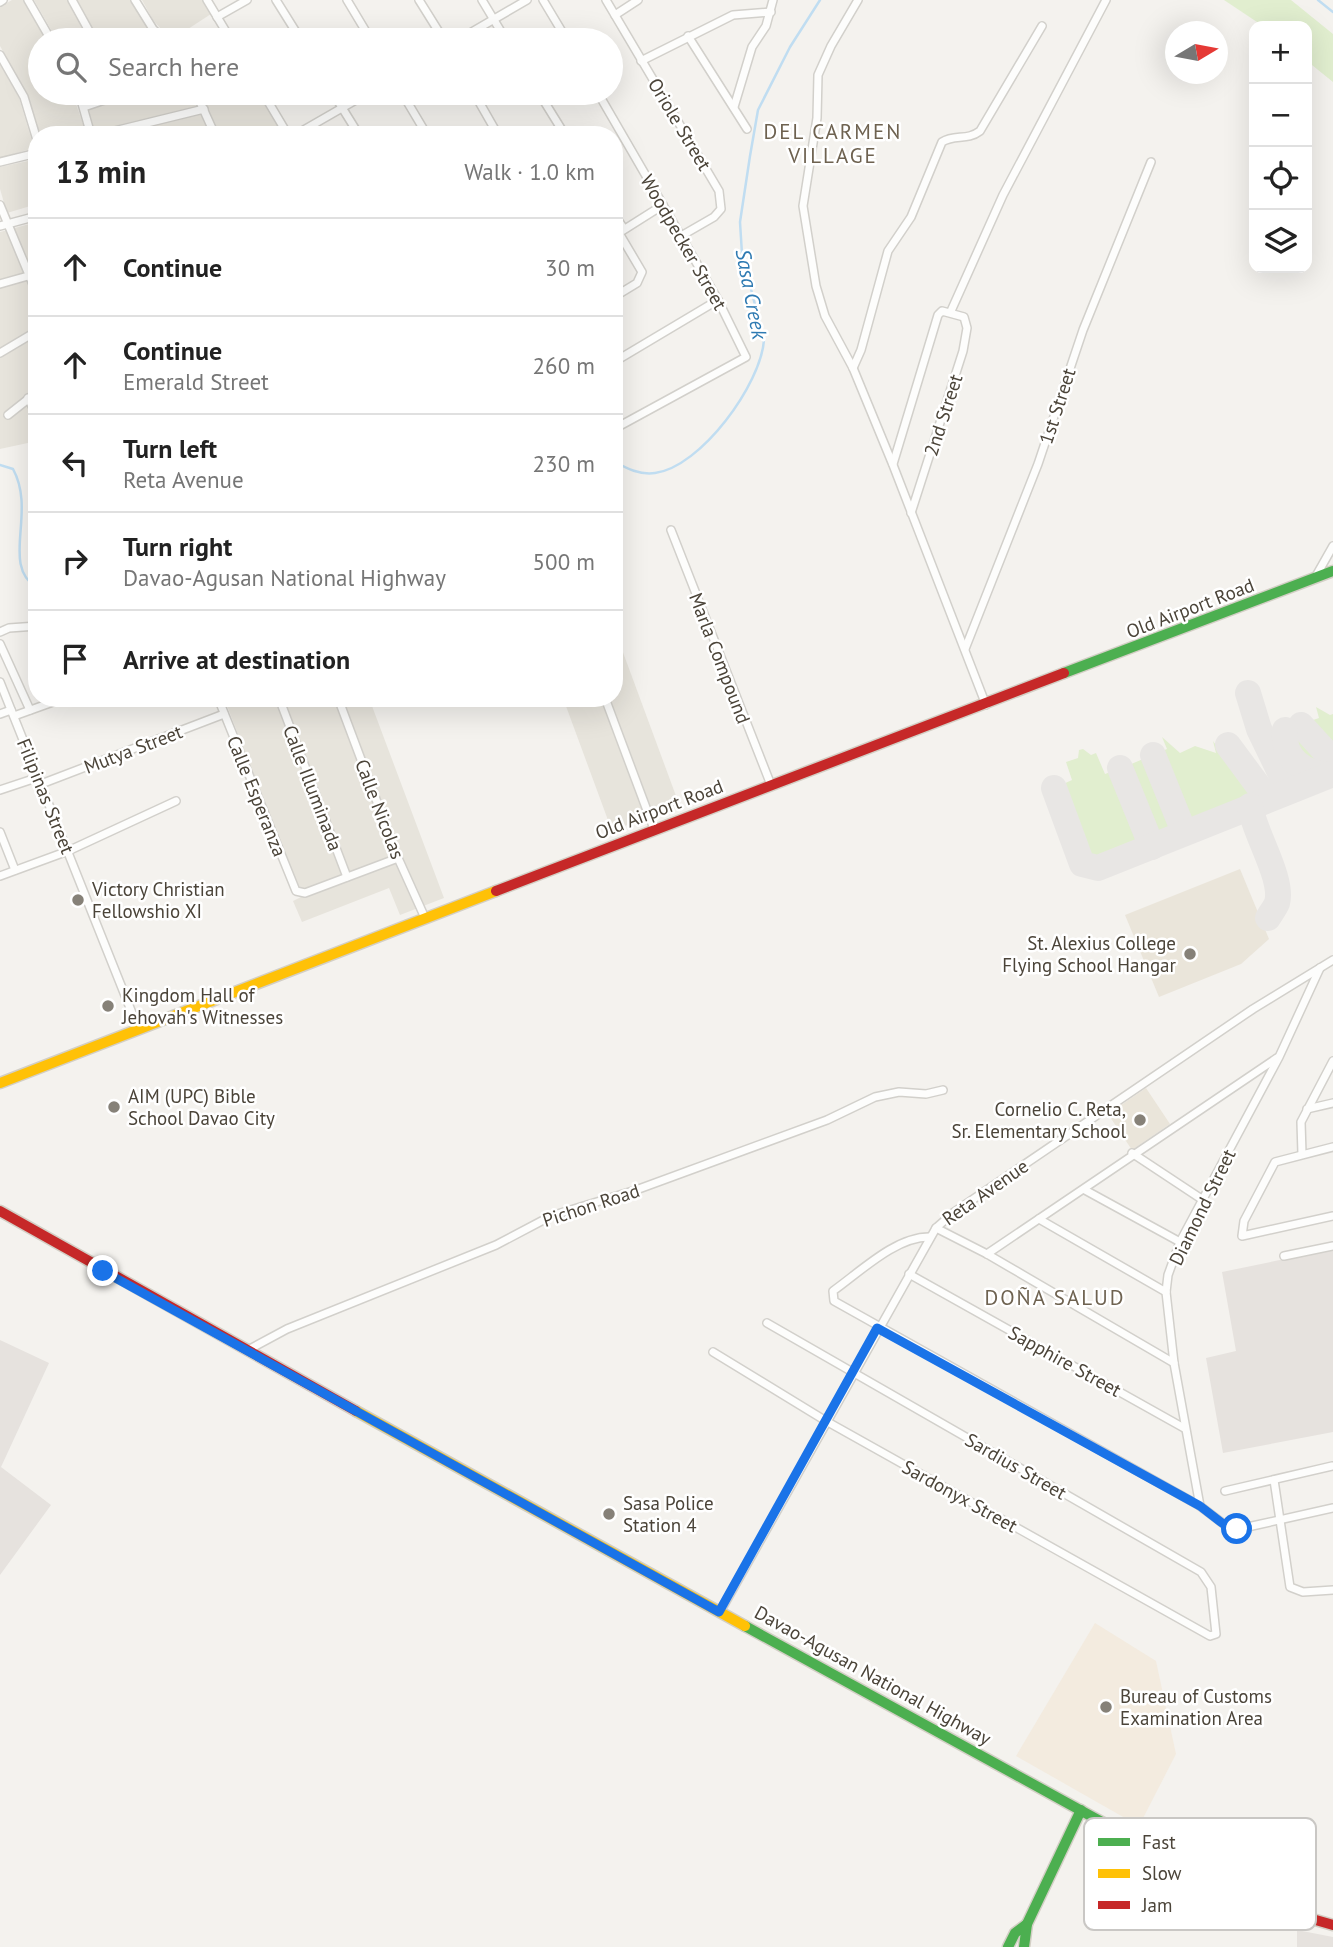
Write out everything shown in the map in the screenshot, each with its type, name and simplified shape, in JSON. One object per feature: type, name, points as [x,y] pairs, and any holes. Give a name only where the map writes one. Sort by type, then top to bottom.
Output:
[{"type":"street","points":[[28,0],[44,28]]},
{"type":"street","points":[[72,0],[87,28]]},
{"type":"street","points":[[135,0],[153,28]]},
{"type":"street","points":[[207,0],[223,28]]},
{"type":"street","points":[[217,18],[247,0]]},
{"type":"street","points":[[276,0],[294,28]]},
{"type":"street","points":[[347,0],[364,28]]},
{"type":"street","points":[[419,0],[436,28]]},
{"type":"street","points":[[482,0],[499,28]]},
{"type":"street","points":[[480,28],[527,0]]},
{"type":"street","points":[[543,0],[560,28]]},
{"type":"street","name":"Oriole Street","points":[[606,0],[622,28]]},
{"type":"street","points":[[615,15],[638,0]]},
{"type":"street","points":[[734,107],[752,47],[771,12],[773,0]]},
{"type":"street","points":[[858,0],[831,46],[818,75],[819,105],[803,206],[820,301],[853,368],[893,465],[986,705]]},
{"type":"street","points":[[893,465],[937,319],[942,311],[951,311],[1003,195],[1106,0]]},
{"type":"street","points":[[641,61],[733,15],[771,12]]},
{"type":"street","points":[[853,368],[861,350],[891,245],[911,217],[943,142],[952,137],[968,138],[980,131],[1042,26]]},
{"type":"street","name":"Oriole Street","points":[[623,29],[719,191],[722,201],[721,209],[714,217],[681,236]]},
{"type":"street","points":[[688,36],[747,130]]},
{"type":"street","points":[[0,55],[24,97],[33,126]]},
{"type":"street","points":[[89,126],[84,107],[90,105]]},
{"type":"street","points":[[202,105],[211,126]]},
{"type":"street","points":[[270,105],[283,126]]},
{"type":"street","points":[[340,105],[353,126]]},
{"type":"street","points":[[311,126],[347,105]]},
{"type":"street","points":[[409,105],[422,126]]},
{"type":"street","points":[[481,105],[493,126]]},
{"type":"street","points":[[546,105],[559,126]]},
{"type":"street","name":"Woodpecker Street","points":[[605,105],[617,126]]},
{"type":"street","points":[[136,126],[204,110]]},
{"type":"street","name":"Woodpecker Street","points":[[623,136],[718,300],[746,356],[623,425]]},
{"type":"street","points":[[0,162],[28,155]]},
{"type":"street","name":"1st Street","points":[[965,649],[1038,464],[1083,330],[1151,162]]},
{"type":"street","points":[[0,205],[3,225],[28,276],[0,284]]},
{"type":"street","points":[[623,230],[663,205]]},
{"type":"street","points":[[3,225],[28,218]]},
{"type":"street","points":[[623,240],[642,272],[640,280],[623,291]]},
{"type":"street","points":[[623,357],[718,300]]},
{"type":"street","name":"2nd Street","points":[[911,513],[963,351],[967,328],[964,317],[951,311]]},
{"type":"street","points":[[0,353],[28,336]]},
{"type":"street","points":[[8,415],[28,398]]},
{"type":"street","name":"Marla Compound","points":[[671,530],[771,785]]},
{"type":"street","points":[[1315,579],[1333,546]]},
{"type":"street","name":"Old Airport Road","points":[[0,1083],[1333,571]]},
{"type":"street","points":[[0,632],[9,628],[28,627]]},
{"type":"street","points":[[0,643],[28,706]]},
{"type":"street","name":"Filipinas Street","points":[[0,682],[138,1028]]},
{"type":"street","points":[[0,714],[38,707]]},
{"type":"street","name":"Calle Esperanza","points":[[221,707],[293,885],[299,893],[347,877]]},
{"type":"street","name":"Calle Illuminada","points":[[282,707],[347,877]]},
{"type":"street","name":"Calle Nicolas","points":[[341,707],[398,858],[425,918]]},
{"type":"street","points":[[608,707],[654,830]]},
{"type":"street","name":"Mutya Street","points":[[0,790],[40,780],[224,714]]},
{"type":"street","points":[[0,876],[68,851],[176,802]]},
{"type":"street","points":[[0,832],[15,870]]},
{"type":"street","points":[[347,877],[398,858]]},
{"type":"street","name":"Reta Avenue","points":[[719,1612],[877,1328],[936,1228],[953,1213],[1253,1009],[1333,960]]},
{"type":"street","name":"Diamond Street","points":[[1200,1506],[1184,1428],[1166,1292],[1180,1242],[1279,1057],[1321,967]]},
{"type":"street","points":[[987,1254],[1085,1190],[1132,1153],[1279,1057]]},
{"type":"street","points":[[1302,1154],[1299,1127],[1333,1061]]},
{"type":"street","name":"Pichon Road","points":[[248,1350],[287,1329],[496,1245],[551,1216],[636,1190],[827,1120],[875,1097],[899,1092],[926,1094],[943,1090]]},
{"type":"street","points":[[1307,1109],[1333,1103]]},
{"type":"street","points":[[1333,1147],[1275,1162],[1244,1221],[1242,1236],[1333,1216]]},
{"type":"street","points":[[1132,1153],[1203,1200]]},
{"type":"street","points":[[1085,1190],[1180,1242]]},
{"type":"street","name":"Davao-Agusan National Highway","points":[[0,1212],[719,1612],[1097,1818]]},
{"type":"street","points":[[1039,1219],[1166,1292]]},
{"type":"street","points":[[936,1228],[987,1254],[1174,1363]]},
{"type":"street","points":[[929,1237],[908,1240],[833,1291],[835,1302],[877,1328],[1200,1506],[1229,1528],[1243,1528],[1278,1518],[1333,1508]]},
{"type":"street","points":[[1284,1256],[1333,1246]]},
{"type":"street","name":"Sapphire Street","points":[[909,1274],[1184,1428]]},
{"type":"street","name":"Sardius Street","points":[[767,1323],[1201,1572],[1211,1587],[1217,1631],[1210,1636]]},
{"type":"street","name":"Sardonyx Street","points":[[713,1352],[826,1421],[1210,1636]]},
{"type":"street","points":[[1225,1491],[1332,1466]]},
{"type":"street","points":[[1274,1480],[1290,1587],[1303,1592],[1333,1590]]},
{"type":"street","points":[[1024,1947],[1027,1924],[1082,1810]]},
{"type":"street","name":"Davao-Agusan National Highway","points":[[1316,1920],[1333,1925]]},
{"type":"street","points":[[1008,1947],[1015,1933],[1027,1924]]},
{"type":"shaded area","points":[[12,0],[23,0],[39,28],[28,28],[28,99],[0,46],[0,7]]},
{"type":"shaded area","points":[[34,0],[68,0],[84,28],[50,28]]},
{"type":"shaded area","points":[[77,0],[131,0],[150,28],[92,28]]},
{"type":"shaded area","points":[[142,0],[203,0],[211,14],[189,28],[160,28]]},
{"type":"shaded area","points":[[0,64],[19,98],[28,128],[28,150],[0,158]]},
{"type":"shaded area","points":[[30,105],[76,105],[84,126],[36,126]]},
{"type":"shaded area","points":[[102,105],[197,107],[122,126],[92,126],[89,110]]},
{"type":"shaded area","points":[[205,105],[265,105],[278,126],[215,126]]},
{"type":"shaded area","points":[[201,113],[206,126],[151,126]]},
{"type":"shaded area","points":[[28,161],[28,207],[7,213],[0,189],[0,167]]},
{"type":"shaded area","points":[[28,224],[28,443],[0,449],[0,232]]},
{"type":"shaded area","points":[[623,652],[679,804],[612,831],[566,707],[623,707]]},
{"type":"shaded area","points":[[227,707],[372,707],[444,898],[400,915],[389,888],[302,922],[293,901],[301,897]]},
{"type":"shaded area","points":[[1240,869],[1269,939],[1241,964],[1159,997],[1125,915]]},
{"type":"shaded area","name":"Cornelio C. Reta, Sr. Elementary School","points":[[1146,1088],[1170,1124],[1132,1150],[1108,1114]]},
{"type":"shaded area","points":[[1333,1249],[1333,1432],[1223,1453],[1206,1358],[1236,1351],[1222,1272]]},
{"type":"shaded area","points":[[0,1340],[49,1363],[1,1467],[51,1505],[0,1575]]},
{"type":"shaded area","name":"Bureau of Customs Examination Area","points":[[1095,1623],[1156,1661],[1176,1754],[1143,1818],[1125,1818],[1016,1756]]},
{"type":"shaded area","points":[[1297,1930],[1333,1937],[1333,1947],[1297,1947]]},
{"type":"green space","points":[[1224,0],[1291,0],[1333,34],[1333,82],[1312,65],[1312,21],[1256,21]]},
{"type":"green space","points":[[1316,707],[1333,714],[1333,755],[1307,722],[1319,718]]},
{"type":"green space","points":[[1296,726],[1327,762],[1325,768],[1313,770],[1297,758],[1288,737],[1291,728]]},
{"type":"green space","points":[[1162,737],[1180,753],[1195,746],[1216,753],[1213,741],[1220,751],[1225,748],[1260,794],[1184,824],[1157,753],[1167,749]]},
{"type":"green space","points":[[1083,749],[1091,755],[1096,753],[1105,774],[1116,770],[1127,796],[1123,798],[1128,810],[1132,808],[1145,840],[1091,862],[1083,856],[1058,790],[1061,785],[1072,780],[1066,762],[1078,758],[1079,750]]},
{"type":"green space","points":[[1150,756],[1177,827],[1150,838],[1137,806],[1140,804],[1122,768]]},
{"type":"waterway","name":"Sasa Creek","points":[[623,466],[639,472],[655,473],[673,467],[691,456],[726,421],[752,378],[764,340],[742,254],[740,222],[758,110],[790,47],[820,0]]},
{"type":"waterway","points":[[1318,0],[1333,12]]},
{"type":"waterway","name":"Sasa Creek","points":[[0,465],[13,469],[19,486],[22,503],[19,552],[21,566],[28,580]]},
{"type":"taxiway","points":[[1248,693],[1259,729],[1289,791]]},
{"type":"taxiway","points":[[1301,725],[1333,760]]},
{"type":"taxiway","points":[[1285,730],[1287,749],[1296,763],[1311,771],[1329,775]]},
{"type":"taxiway","points":[[1228,745],[1268,799]]},
{"type":"taxiway","points":[[1153,755],[1184,832]]},
{"type":"taxiway","points":[[1120,768],[1152,847]]},
{"type":"taxiway","points":[[1054,788],[1082,864],[1098,868],[1333,774]]},
{"type":"taxiway","points":[[1250,806],[1273,869],[1278,893],[1277,903],[1268,918]]},
{"type":"traffic: fast","points":[[1064,673],[1333,571]]},
{"type":"traffic: fast","points":[[745,1626],[1094,1818]]},
{"type":"traffic: fast","points":[[1024,1947],[1027,1924],[1081,1810]]},
{"type":"traffic: fast","points":[[1008,1947],[1015,1933],[1027,1924]]},
{"type":"traffic: slow","points":[[0,1083],[496,891]]},
{"type":"traffic: slow","points":[[356,1411],[745,1626]]},
{"type":"traffic: jam","points":[[496,891],[1064,673]]},
{"type":"traffic: jam","points":[[0,1211],[356,1411]]},
{"type":"traffic: jam","points":[[1316,1920],[1333,1925]]},
{"type":"place","name":"Victory Christian Fellowshio XI","points":[[78,900]]},
{"type":"place","name":"St. Alexius College Flying School Hangar","points":[[1190,954]]},
{"type":"place","name":"Kingdom Hall of Jehovah's Witnesses","points":[[108,1006]]},
{"type":"place","name":"AIM (UPC) Bible School Davao City","points":[[114,1107]]},
{"type":"place","name":"Cornelio C. Reta, Sr. Elementary School","points":[[1140,1120]]},
{"type":"place","name":"Sasa Police Station 4","points":[[609,1514]]},
{"type":"place","name":"Bureau of Customs Examination Area","points":[[1106,1707]]},
{"type":"district","name":"DEL CARMEN VILLAGE","points":[[833,144]]},
{"type":"district","name":"DOÑA SALUD","points":[[1055,1298]]},
{"type":"route","points":[[103,1271],[719,1612],[877,1328],[1200,1506],[1229,1528],[1237,1529]]}]
